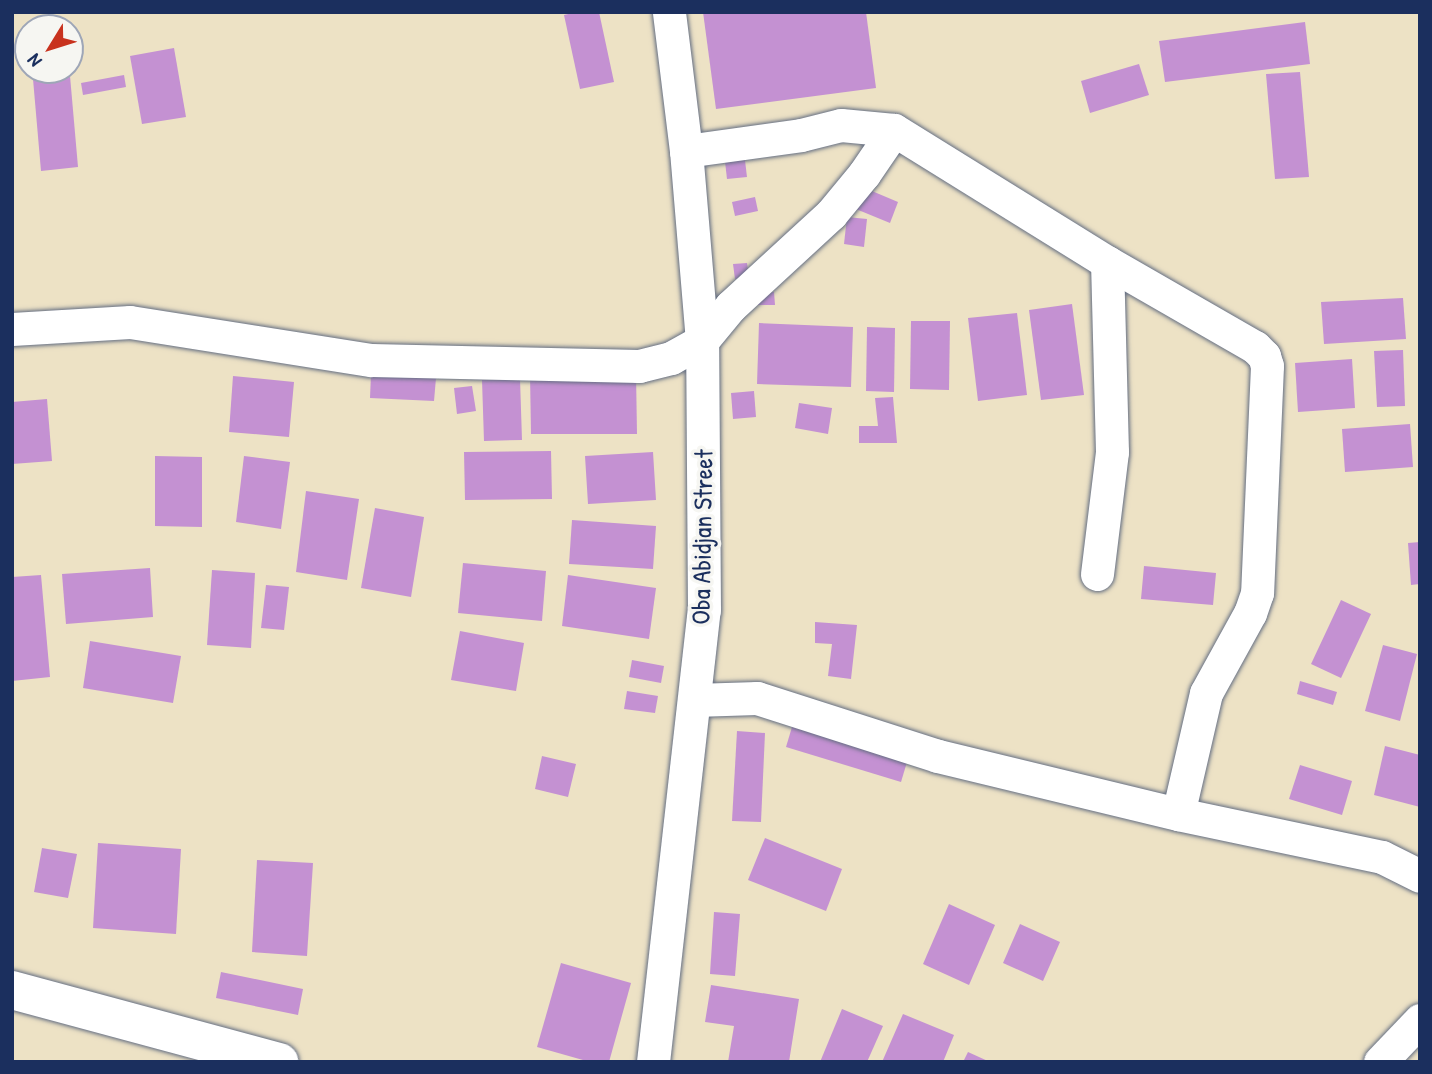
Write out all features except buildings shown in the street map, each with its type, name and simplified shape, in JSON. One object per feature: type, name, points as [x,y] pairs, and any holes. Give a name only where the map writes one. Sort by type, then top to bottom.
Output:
[{"type":"main road","points":[[12,990],[279,1062]]},
{"type":"street","name":"Oba Abidjan Street","points":[[653,1062],[704,610],[702,341],[686,151],[669,12]]},
{"type":"street","points":[[686,151],[801,135],[841,125],[894,130],[1107,262],[1255,347],[1264,356],[1267,366],[1257,593],[1250,613],[1206,693],[1178,814]]},
{"type":"street","points":[[12,329],[130,322],[371,360],[626,366],[671,358],[702,341],[731,306],[831,214],[864,174],[894,130]]},
{"type":"street","points":[[1097,574],[1112,452],[1107,262]]},
{"type":"street","points":[[694,700],[757,698],[938,756],[1178,814],[1382,857],[1420,876]]},
{"type":"street","points":[[1380,1062],[1420,1020]]}]
